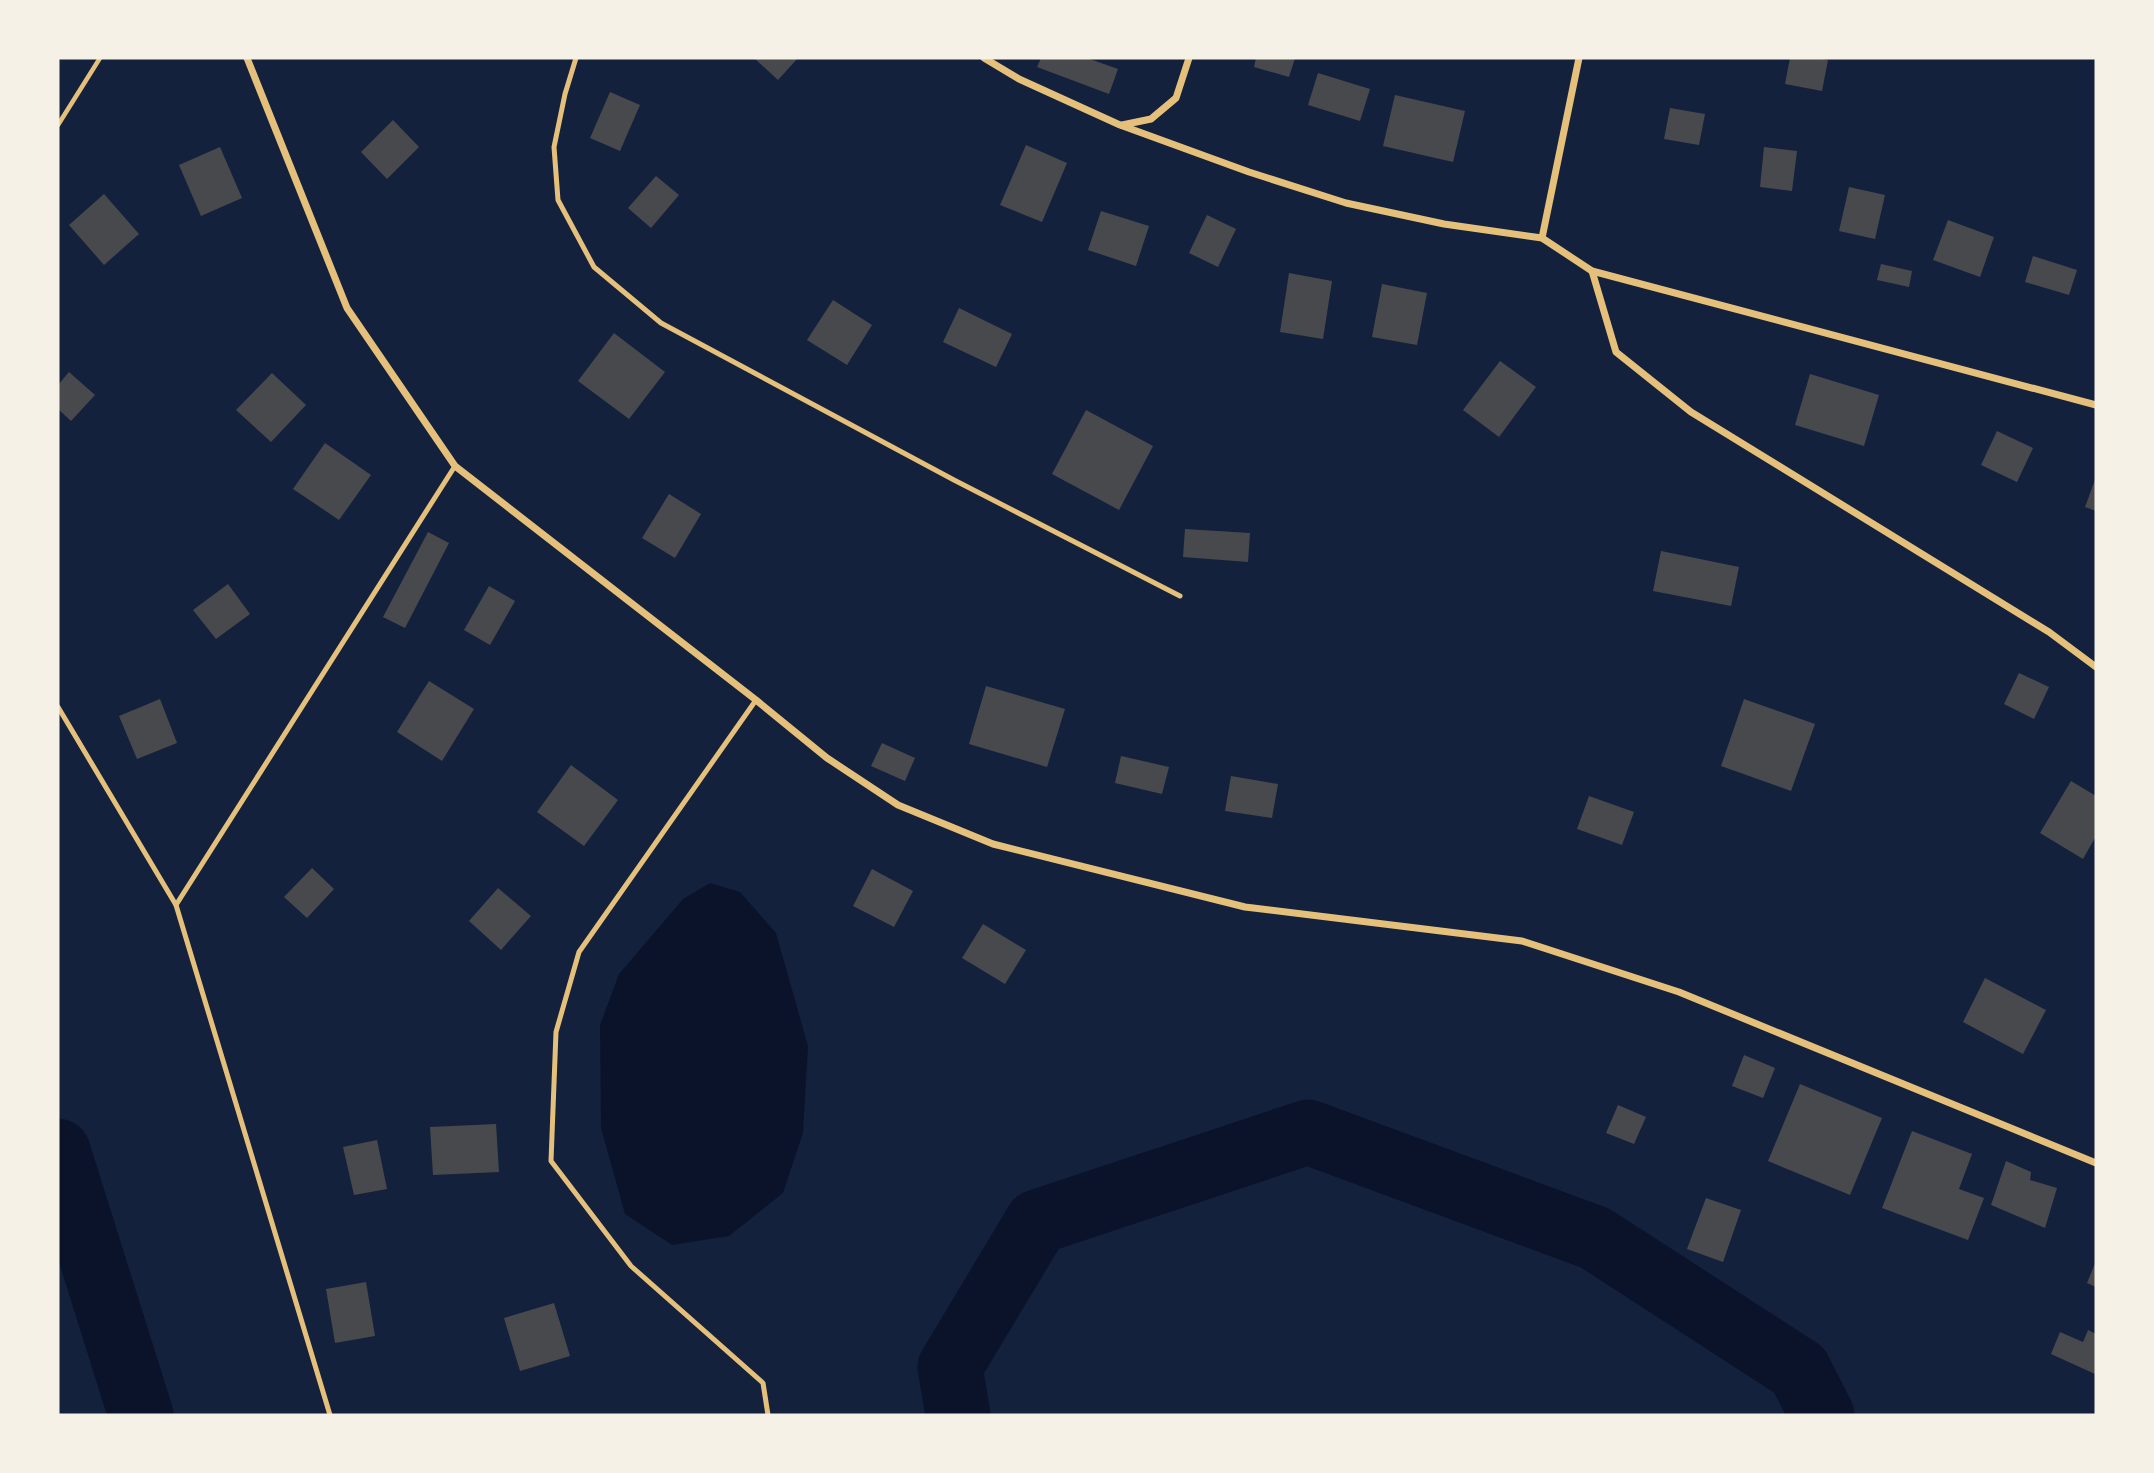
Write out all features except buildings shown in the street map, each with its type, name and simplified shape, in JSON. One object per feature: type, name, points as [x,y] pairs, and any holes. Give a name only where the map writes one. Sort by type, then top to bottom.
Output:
[{"type":"street","points":[[247,58],[346,308],[455,466],[827,758],[898,805],[993,844],[1245,907],[1522,941],[1679,992],[2096,1163]]},
{"type":"street","points":[[984,58],[1019,79],[1120,125],[1249,172],[1346,203],[1444,224],[1542,238],[1592,271],[2096,405]]},
{"type":"street","points":[[1120,125],[1151,119],[1176,98],[1189,58]]},
{"type":"street","points":[[1542,238],[1579,58]]},
{"type":"street","points":[[1592,271],[1616,352],[1691,412],[2049,632],[2096,667]]},
{"type":"lane","points":[[576,58],[554,147],[558,200],[594,267],[661,323],[954,480],[1180,596]]},
{"type":"lane","points":[[176,905],[455,466]]},
{"type":"lane","points":[[756,700],[579,952],[556,1032],[551,1161],[631,1266],[763,1383],[768,1415]]},
{"type":"lane","points":[[58,707],[176,905],[330,1415]]},
{"type":"path","points":[[58,125],[100,58]]},
{"type":"water","points":[[710,883],[740,892],[776,933],[808,1046],[803,1133],[783,1193],[729,1236],[672,1245],[625,1214],[601,1128],[600,1025],[619,974],[683,899]]},
{"type":"waterway","points":[[958,1415],[950,1367],[1037,1222],[1308,1132],[1595,1238],[1799,1370],[1822,1415]]},
{"type":"waterway","points":[[58,1151],[141,1415]]}]
